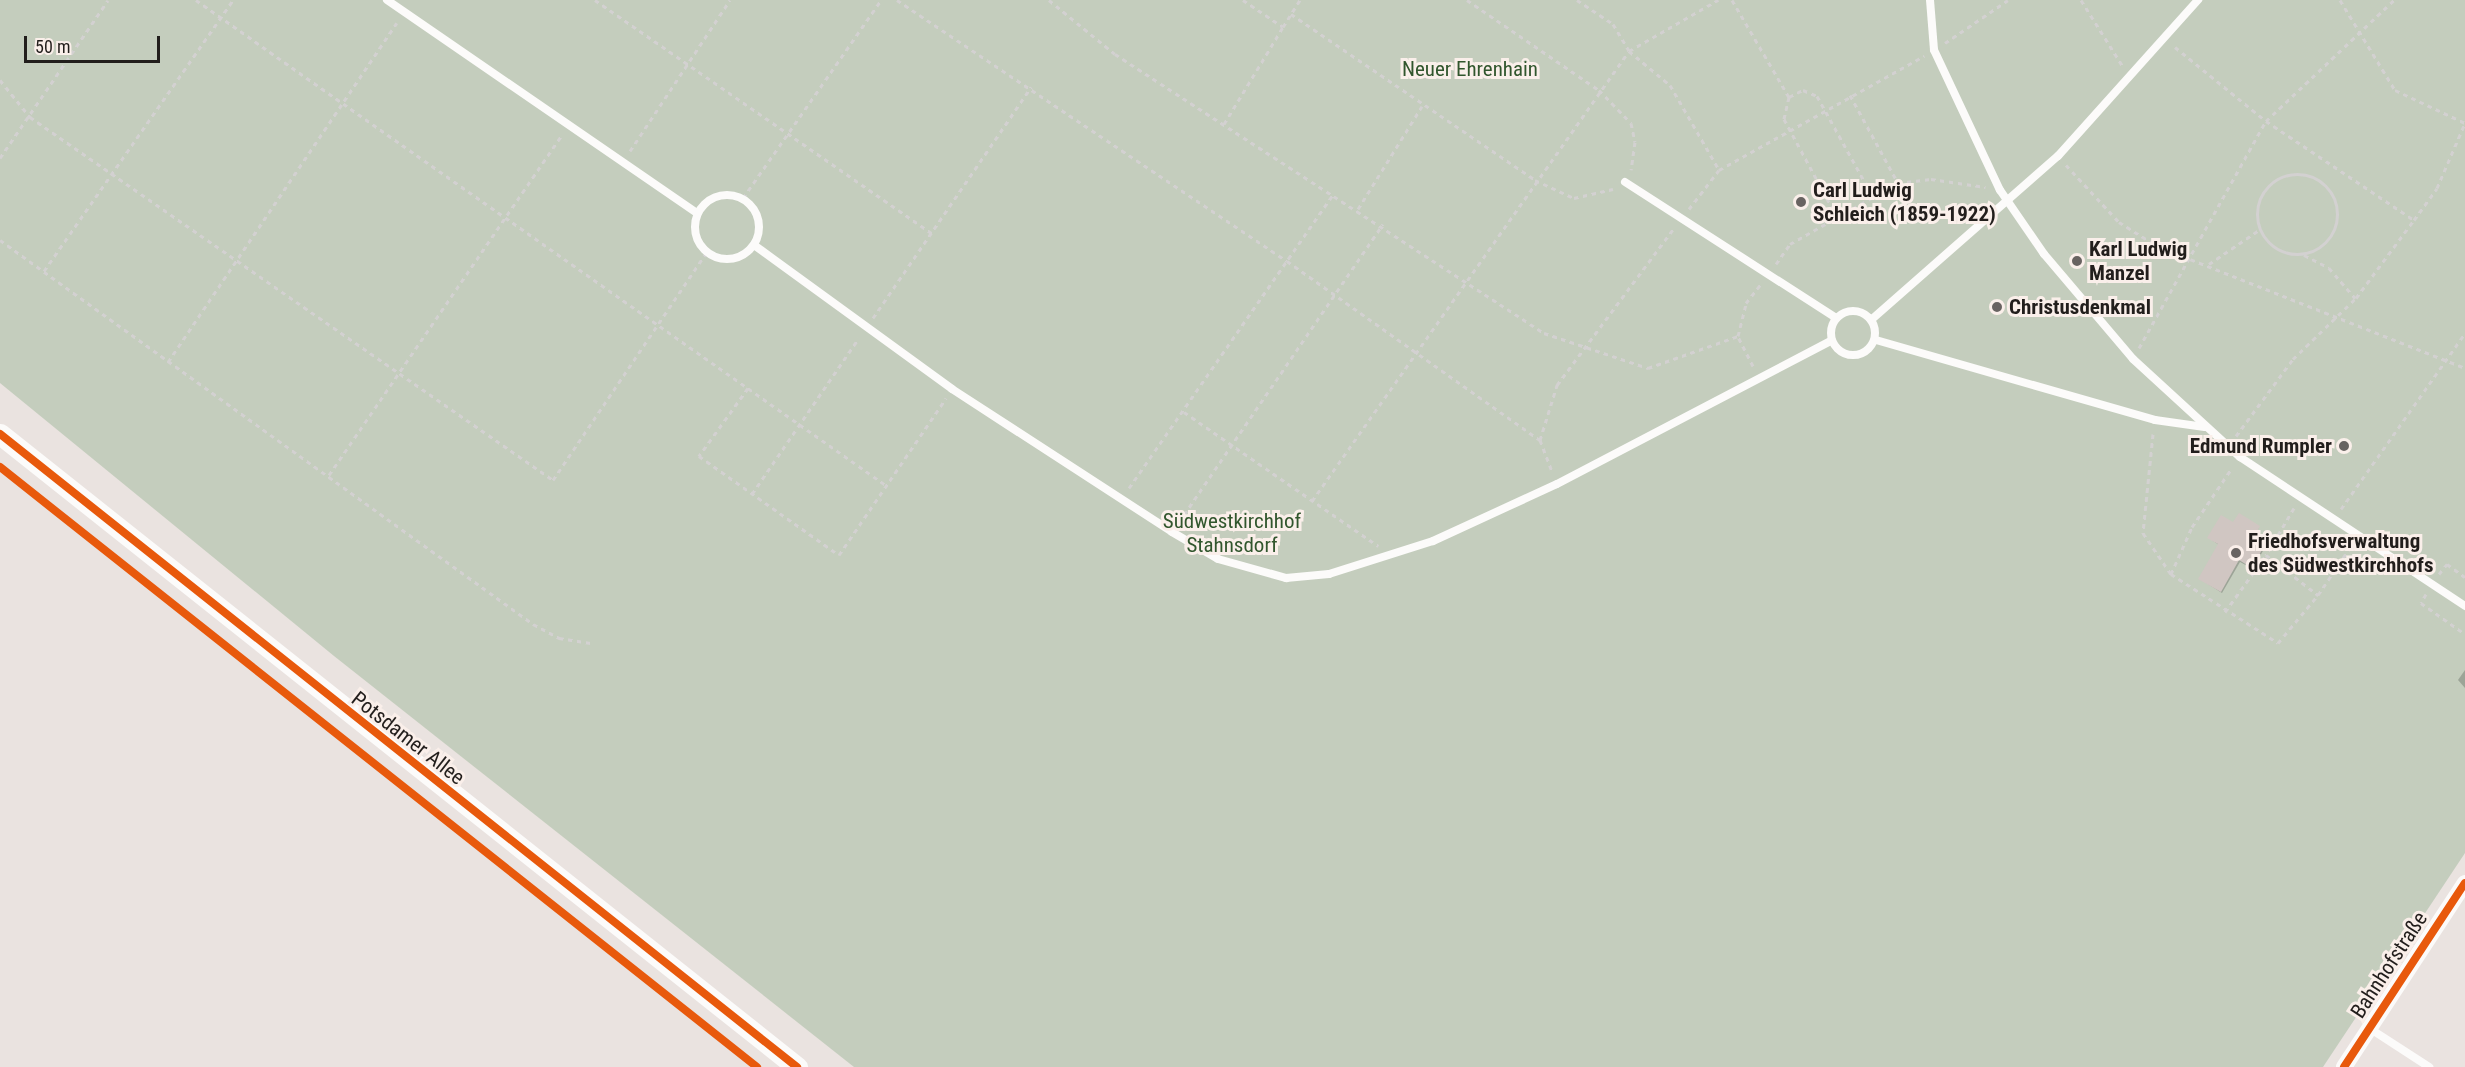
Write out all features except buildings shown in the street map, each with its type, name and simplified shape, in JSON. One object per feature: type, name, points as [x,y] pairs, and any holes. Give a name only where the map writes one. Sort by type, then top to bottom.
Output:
[{"type":"street","name":"Potsdamer Allee","points":[[0,434],[797,1067]]},
{"type":"street","name":"Bahnhofstraße","points":[[2344,1067],[2465,883]]},
{"type":"lane","points":[[387,0],[697,213]]},
{"type":"lane","points":[[1930,0],[1934,50],[2000,190],[2133,359],[2240,457],[2465,606]]},
{"type":"lane","points":[[1871,320],[2058,156],[2198,0]]},
{"type":"lane","points":[[1625,182],[1836,318]]},
{"type":"lane","points":[[722,194],[742,198],[757,214],[754,245],[726,259],[706,252],[695,234],[697,213],[722,194]]},
{"type":"lane","points":[[754,245],[952,389],[1172,532],[1218,559],[1286,578],[1393,557],[1557,484],[1831,341],[1836,318],[1844,312],[1878,324],[1876,340],[1866,351],[1851,354],[1831,341]]},
{"type":"lane","points":[[1876,340],[2155,420],[2206,427]]},
{"type":"lane","points":[[2369,1028],[2428,1067]]},
{"type":"path","points":[[0,158],[108,0]]},
{"type":"path","points":[[196,0],[344,100],[506,218],[887,486]]},
{"type":"path","points":[[44,272],[233,0]]},
{"type":"path","points":[[595,0],[790,131],[932,233]]},
{"type":"path","points":[[624,161],[730,0]]},
{"type":"path","points":[[742,198],[880,0]]},
{"type":"path","points":[[897,0],[1031,87],[1287,261],[1540,440],[1557,484]]},
{"type":"path","points":[[1049,0],[1116,54],[1383,224],[1544,333],[1648,368],[1738,336]]},
{"type":"path","points":[[1243,0],[1282,27]]},
{"type":"path","points":[[1224,124],[1300,0]]},
{"type":"path","points":[[1291,14],[1422,106],[1535,180],[1574,198],[1625,182],[1634,162],[1630,123],[1599,90],[1467,0]]},
{"type":"path","points":[[1577,0],[1613,24],[1629,51],[1670,85],[1719,170]]},
{"type":"path","points":[[1312,501],[1535,180],[1629,51],[1718,0]]},
{"type":"path","points":[[1732,0],[1789,97],[1784,119],[1836,215]]},
{"type":"path","points":[[1540,440],[1557,385],[1584,346],[1719,170],[1934,50],[2008,0]]},
{"type":"path","points":[[2081,0],[2128,76]]},
{"type":"path","points":[[2229,448],[2293,359],[2356,298],[2414,220],[2437,188],[2465,123],[2395,90],[2340,0]]},
{"type":"path","points":[[2133,359],[2186,257],[2266,121],[2394,0]]},
{"type":"path","points":[[168,362],[405,12]]},
{"type":"path","points":[[2164,38],[2266,121],[2414,220]]},
{"type":"path","points":[[0,80],[30,117],[554,480],[706,252]]},
{"type":"path","points":[[752,494],[1031,87]]},
{"type":"path","points":[[1789,97],[1803,90],[1817,96],[1873,197]]},
{"type":"path","points":[[1850,95],[1898,183]]},
{"type":"path","points":[[1358,209],[1422,106]]},
{"type":"path","points":[[329,475],[570,124]]},
{"type":"path","points":[[2058,156],[2120,222],[2186,257],[2336,315],[2444,362],[2465,368]]},
{"type":"path","points":[[2302,255],[2325,243],[2337,221],[2333,196],[2315,177],[2287,174],[2274,180],[2258,202],[2259,230],[2277,250],[2302,255],[2329,268],[2356,298]]},
{"type":"path","points":[[1759,379],[1738,336],[1746,303],[1790,244],[1836,215],[1898,183],[1931,179],[2000,190]]},
{"type":"path","points":[[1122,498],[1184,412],[1333,194]]},
{"type":"path","points":[[1172,532],[1383,224]]},
{"type":"path","points":[[2209,264],[2259,230]]},
{"type":"path","points":[[0,240],[329,475],[532,624],[559,638],[591,643]]},
{"type":"path","points":[[2334,520],[2465,333]]},
{"type":"path","points":[[748,388],[699,456],[839,555],[952,389]]},
{"type":"path","points":[[1184,412],[1393,557]]},
{"type":"path","points":[[2155,420],[2143,533],[2171,574],[2225,612],[2278,643],[2318,595],[2357,536]]},
{"type":"path","points":[[2171,574],[2192,527],[2240,457]]},
{"type":"path","points":[[2225,612],[2266,555],[2299,498]]},
{"type":"path","points":[[2266,555],[2318,595]]},
{"type":"green space","name":"Südwestkirchhof Stahnsdorf","points":[[0,0],[2465,0],[2465,853],[2323,1067],[854,1067],[334,656],[0,383]]},
{"type":"cycle path","points":[[0,434],[797,1067]]},
{"type":"cycle path","points":[[0,467],[757,1067]]},
{"type":"cycle path","points":[[2344,1067],[2465,883]]},
{"type":"place","name":"Carl Ludwig Schleich (1859-1922)","points":[[1801,202]]},
{"type":"place","name":"Karl Ludwig Manzel","points":[[2077,261]]},
{"type":"place","name":"Christusdenkmal","points":[[1997,307]]},
{"type":"place","name":"Edmund Rumpler","points":[[2344,446]]},
{"type":"place","name":"Friedhofsverwaltung des Südwestkirchhofs","points":[[2236,553]]},
{"type":"park label","name":"Neuer Ehrenhain","points":[[1470,69]]}]
